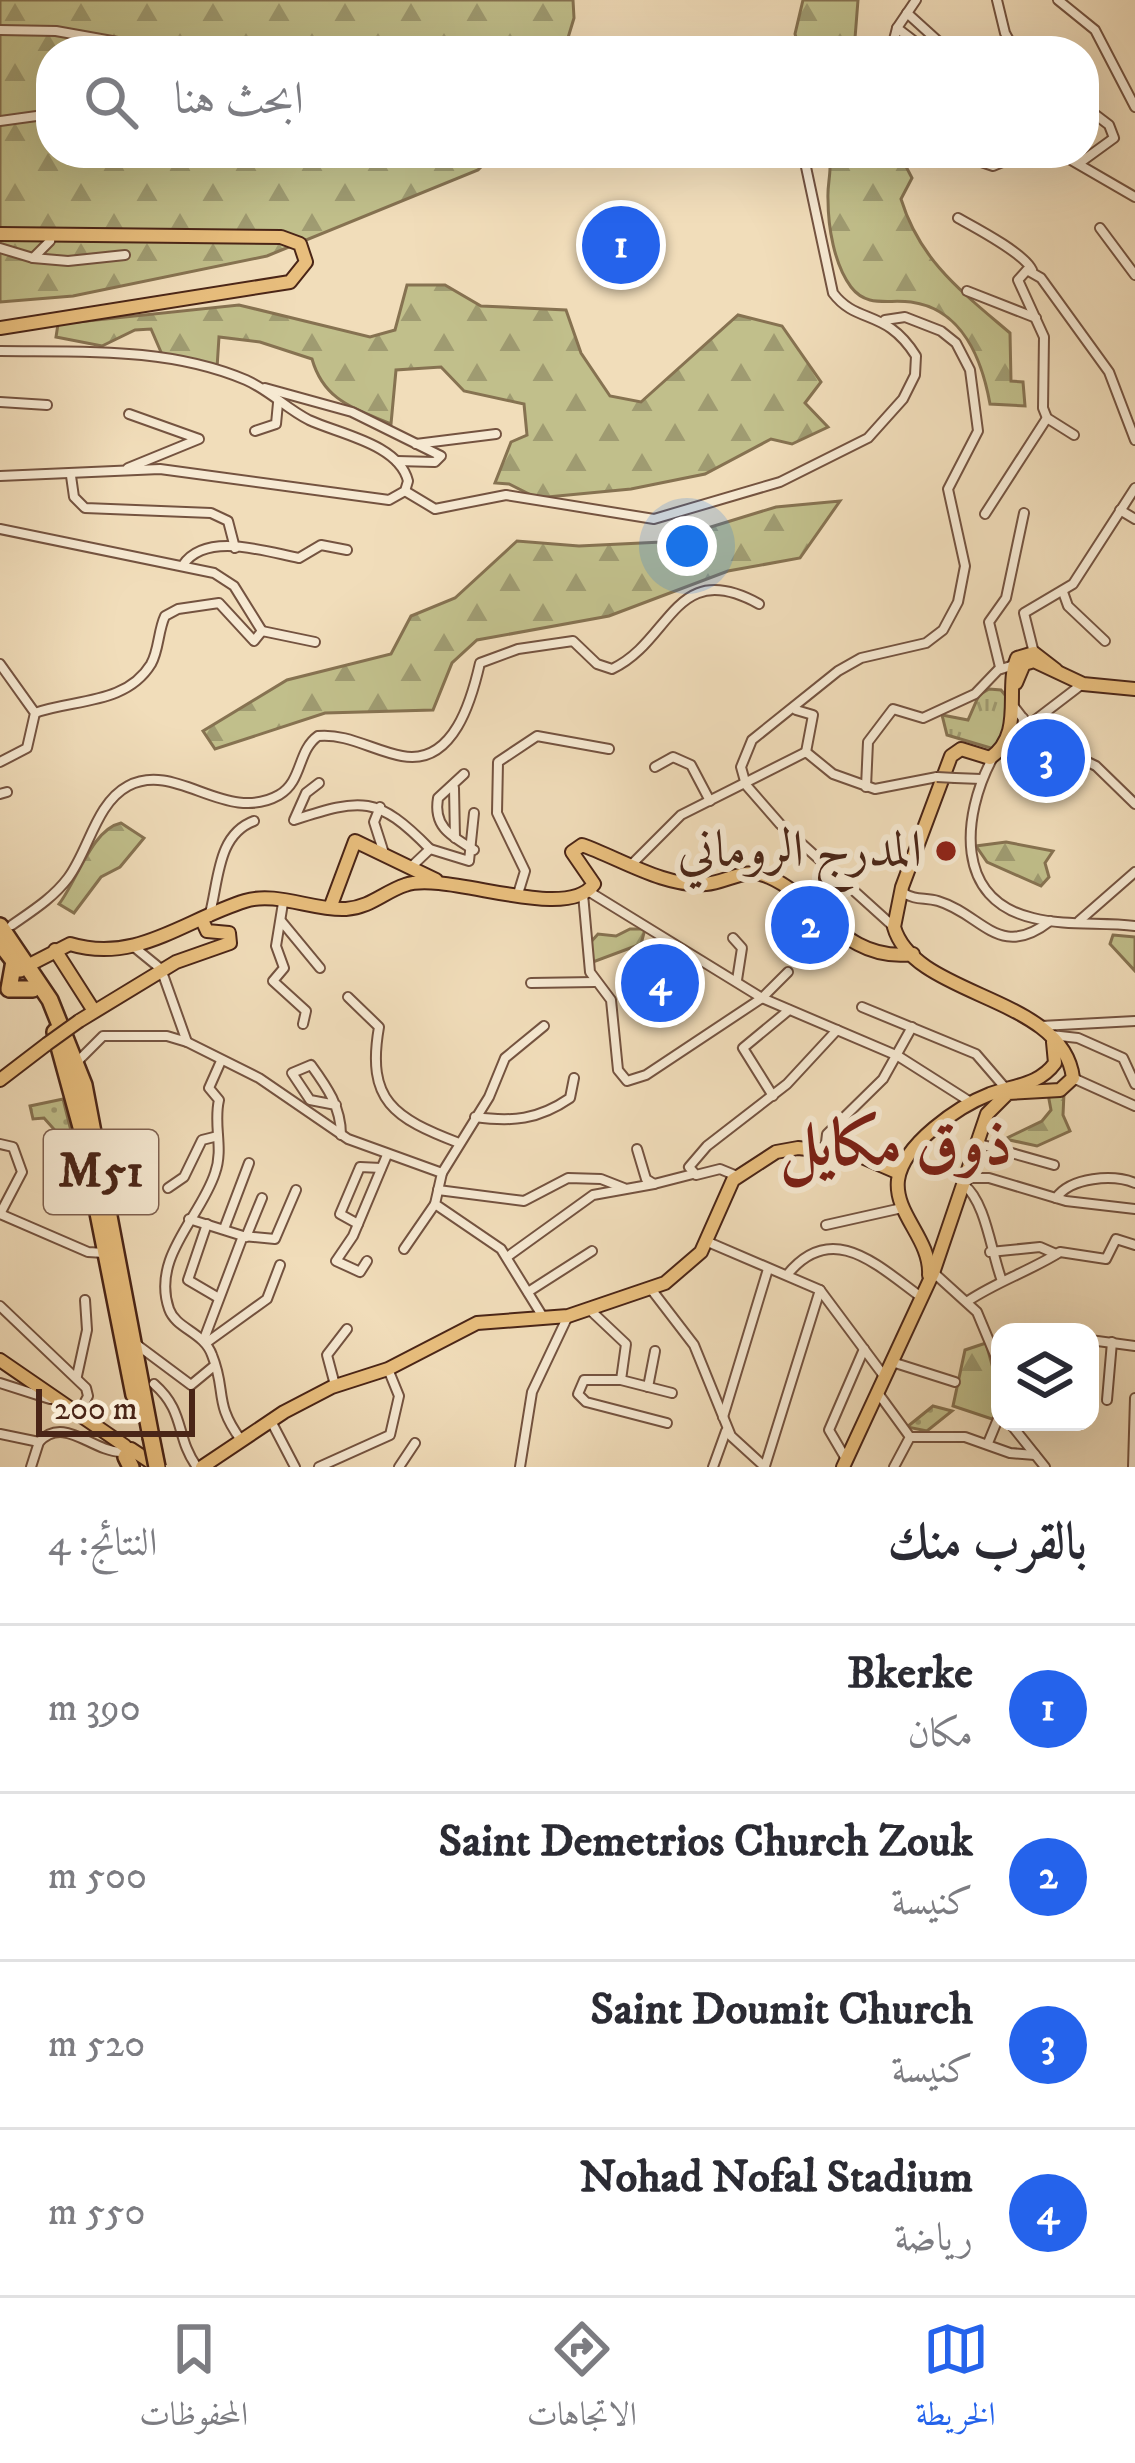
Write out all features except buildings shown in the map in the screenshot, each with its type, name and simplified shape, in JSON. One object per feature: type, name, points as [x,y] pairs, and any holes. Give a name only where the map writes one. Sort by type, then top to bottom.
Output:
[{"type":"highway","name":"M51","points":[[6,926],[66,1062],[106,1253],[139,1455]]},
{"type":"highway","name":"M51","points":[[0,943],[22,963],[77,1062],[135,1344],[139,1455]]},
{"type":"highway","points":[[4,992],[22,963]]},
{"type":"highway","points":[[4,992],[33,989]]},
{"type":"main road","points":[[0,240],[275,236],[294,240],[302,254],[303,271],[293,278],[0,325]]},
{"type":"main road","points":[[0,240],[273,241],[292,245],[302,254]]},
{"type":"main road","points":[[876,946],[894,918],[953,752],[966,749],[993,757],[1022,716],[1007,666],[1021,655],[1034,657],[1083,684],[1135,689]]},
{"type":"main road","points":[[1016,685],[1022,667],[1034,657]]},
{"type":"main road","points":[[330,908],[351,843],[382,850],[442,883]]},
{"type":"main road","points":[[22,963],[70,944],[95,953],[134,947],[252,899],[330,908],[371,904],[408,884],[442,883],[517,898],[586,892],[592,878],[574,858],[576,846],[705,884],[736,874],[767,875],[836,933],[913,954],[1051,1036],[1066,1068],[1060,1090],[1037,1085]]},
{"type":"main road","points":[[0,1080],[79,1021],[161,969],[230,944],[229,932],[207,931],[206,918]]},
{"type":"main road","points":[[894,918],[913,954]]},
{"type":"main road","points":[[55,950],[94,1011]]},
{"type":"main road","points":[[928,1281],[923,1243],[904,1208],[899,1173],[918,1144],[968,1107],[1007,1090],[1037,1085],[1066,1068]]},
{"type":"main road","points":[[845,1463],[928,1281],[976,1142],[993,1104],[1007,1090]]},
{"type":"main road","points":[[968,1107],[978,1119],[976,1142]]},
{"type":"main road","points":[[200,1467],[335,1386],[388,1369],[477,1323],[555,1317],[651,1289],[705,1247],[726,1190],[737,1176],[783,1150],[861,1155],[899,1173]]},
{"type":"main road","points":[[923,1243],[940,1251]]},
{"type":"main road","points":[[0,1348],[5,1364],[139,1455]]},
{"type":"street","points":[[895,36],[916,0]]},
{"type":"street","points":[[997,0],[1006,36]]},
{"type":"street","points":[[1058,0],[1098,36]]},
{"type":"street","points":[[907,13],[924,36]]},
{"type":"street","points":[[897,28],[911,36]]},
{"type":"street","points":[[0,30],[84,36]]},
{"type":"street","points":[[1099,38],[1135,107]]},
{"type":"street","points":[[0,122],[36,117]]},
{"type":"street","points":[[1099,117],[1109,125],[1114,138],[1099,149]]},
{"type":"street","points":[[806,168],[832,293],[849,310],[885,320],[904,317],[941,331],[956,343],[970,370],[978,431],[949,489],[963,585],[952,617],[934,637],[911,650],[852,662],[748,744],[741,767],[746,785],[780,824],[894,918]]},
{"type":"street","points":[[1089,168],[1135,197]]},
{"type":"street","points":[[958,218],[992,242],[1018,251],[1099,355],[1135,440]]},
{"type":"street","points":[[1100,228],[1135,275]]},
{"type":"street","points":[[0,240],[33,258],[68,261],[125,255]]},
{"type":"street","points":[[33,258],[50,241]]},
{"type":"street","points":[[986,514],[1047,418],[1040,386],[1044,337],[1018,280],[1022,272],[1033,271]]},
{"type":"street","points":[[967,291],[1037,318]]},
{"type":"street","points":[[405,490],[435,509],[506,495],[654,519],[780,482],[868,438],[903,399],[915,375],[916,356],[885,320]]},
{"type":"street","points":[[0,351],[114,350],[225,374],[352,412],[440,454],[440,460],[395,460]]},
{"type":"street","points":[[258,387],[395,460],[407,475],[405,490]]},
{"type":"street","points":[[254,431],[276,424],[278,401]]},
{"type":"street","points":[[0,402],[47,405]]},
{"type":"street","points":[[127,469],[200,439],[129,414]]},
{"type":"street","points":[[1047,418],[1074,435]]},
{"type":"street","points":[[415,445],[425,439],[476,440],[496,434]]},
{"type":"street","points":[[0,476],[71,476],[127,469],[252,480],[340,497],[389,500],[405,490]]},
{"type":"street","points":[[71,476],[74,497],[85,508],[211,513],[228,521],[235,548]]},
{"type":"street","points":[[1034,657],[1024,613],[1063,592],[1081,573],[1135,488]]},
{"type":"street","points":[[1120,510],[1135,520]]},
{"type":"street","points":[[866,787],[868,742],[892,709],[923,718],[979,691],[1007,666],[989,622],[1006,598],[1024,513]]},
{"type":"street","points":[[0,532],[183,566],[228,580],[262,631],[316,642]]},
{"type":"street","points":[[183,566],[200,551],[256,544],[298,558],[321,545],[346,550]]},
{"type":"street","points":[[6,926],[66,880],[110,801],[128,786],[158,777],[214,799],[270,799],[297,778],[309,743],[318,736],[406,757],[446,739],[465,718],[479,667],[487,659],[573,640],[608,670],[628,660],[690,596],[716,590],[737,592],[759,604]]},
{"type":"street","points":[[1063,592],[1068,607],[1105,641]]},
{"type":"street","points":[[35,713],[86,704],[129,685],[153,661],[164,616],[178,609],[219,603],[254,641],[262,631]]},
{"type":"street","points":[[0,664],[35,713],[27,748],[0,761]]},
{"type":"street","points":[[1022,716],[1083,684]]},
{"type":"street","points":[[794,711],[813,715],[806,752]]},
{"type":"street","points":[[1020,770],[1022,716]]},
{"type":"street","points":[[1022,716],[1054,750],[1106,773],[1135,804]]},
{"type":"street","points":[[517,898],[525,871],[497,813],[498,762],[536,736],[609,749]]},
{"type":"street","points":[[806,752],[825,769],[866,787],[885,789],[937,777],[982,779]]},
{"type":"street","points":[[631,865],[676,818],[806,752]]},
{"type":"street","points":[[655,767],[673,757],[687,762],[710,800]]},
{"type":"street","points":[[993,757],[982,779],[969,836],[978,881],[994,901],[1049,921],[1135,926]]},
{"type":"street","points":[[464,774],[436,803],[439,824],[474,850]]},
{"type":"street","points":[[319,783],[305,793],[294,820],[343,802],[380,807],[430,849],[466,862],[474,850],[474,813]]},
{"type":"street","points":[[454,788],[455,838]]},
{"type":"street","points":[[380,807],[374,822],[382,850]]},
{"type":"street","points":[[206,918],[226,848],[237,829],[254,821]]},
{"type":"street","points":[[410,868],[430,849]]},
{"type":"street","points":[[1079,921],[1135,872]]},
{"type":"street","points":[[902,891],[914,899],[942,902],[977,926],[1016,937],[1032,935],[1049,921]]},
{"type":"street","points":[[586,892],[761,998],[898,1057],[968,1107]]},
{"type":"street","points":[[586,892],[589,965],[611,1000],[618,1070],[627,1081],[646,1075],[761,998],[788,972]]},
{"type":"street","points":[[284,903],[276,946],[284,968],[274,981],[307,1011],[303,1024]]},
{"type":"street","points":[[282,922],[320,968]]},
{"type":"street","points":[[733,938],[742,948],[736,981]]},
{"type":"street","points":[[134,947],[161,969],[187,1042]]},
{"type":"street","points":[[531,983],[596,982]]},
{"type":"street","points":[[348,997],[379,1027],[373,1057],[384,1101],[418,1126],[459,1143]]},
{"type":"street","points":[[862,1006],[976,1054],[1007,1090]]},
{"type":"street","points":[[773,1096],[743,1048],[790,1009]]},
{"type":"street","points":[[1035,1026],[1135,1021]]},
{"type":"street","points":[[404,1249],[435,1204],[442,1173],[505,1058],[544,1026]]},
{"type":"street","points":[[825,1152],[830,1129],[872,1092],[898,1057],[912,1027]]},
{"type":"street","points":[[693,1174],[689,1167],[695,1157],[773,1096],[837,1030]]},
{"type":"street","points":[[77,1062],[103,1036],[167,1036],[187,1042],[259,1078],[341,1135],[442,1173]]},
{"type":"street","points":[[1051,1036],[1078,1038],[1123,1058],[1135,1084]]},
{"type":"street","points":[[221,1061],[209,1088],[219,1098],[214,1176],[188,1219],[168,1268],[168,1305],[173,1317],[205,1341],[215,1365],[219,1405],[241,1440]]},
{"type":"street","points":[[336,1105],[310,1100],[292,1073],[310,1065],[336,1105],[341,1135]]},
{"type":"street","points":[[1066,1068],[1134,1103]]},
{"type":"street","points":[[475,1118],[508,1122],[534,1118],[570,1098],[574,1078]]},
{"type":"street","points":[[168,1188],[184,1177],[202,1140],[218,1136]]},
{"type":"street","points":[[976,1142],[1054,1165]]},
{"type":"street","points":[[0,1144],[13,1148],[22,1172],[0,1214],[92,1254],[106,1253]]},
{"type":"street","points":[[637,1149],[646,1178],[654,1184]]},
{"type":"street","points":[[367,1261],[360,1272],[337,1264],[387,1155]]},
{"type":"street","points":[[970,1162],[989,1178]]},
{"type":"street","points":[[224,1229],[250,1163]]},
{"type":"street","points":[[358,1224],[340,1214],[348,1192],[360,1167],[381,1168]]},
{"type":"street","points":[[507,1257],[593,1196],[720,1169],[737,1176]]},
{"type":"street","points":[[438,1190],[524,1201],[568,1178],[601,1179],[624,1188]]},
{"type":"street","points":[[1002,1281],[990,1252],[982,1207],[964,1181],[989,1178],[1056,1198],[1135,1209]]},
{"type":"street","points":[[1056,1198],[1065,1188],[1094,1180],[1121,1178],[1135,1184]]},
{"type":"street","points":[[188,1219],[245,1236],[275,1239],[296,1190]]},
{"type":"street","points":[[205,1341],[217,1297],[262,1198]]},
{"type":"street","points":[[435,1204],[507,1257],[528,1292],[555,1317],[559,1332],[532,1392],[520,1467]]},
{"type":"street","points":[[826,1225],[904,1208]]},
{"type":"street","points":[[207,1224],[188,1280],[217,1297]]},
{"type":"street","points":[[990,1252],[1042,1247],[1056,1254],[1106,1259],[1116,1239],[1135,1245]]},
{"type":"street","points":[[705,1247],[820,1290],[885,1378]]},
{"type":"street","points":[[787,1275],[807,1254],[842,1249],[968,1300],[991,1342]]},
{"type":"street","points":[[528,1292],[592,1251]]},
{"type":"street","points":[[968,1300],[1002,1281],[1027,1275],[1056,1254]]},
{"type":"street","points":[[205,1341],[267,1299],[280,1265]]},
{"type":"street","points":[[713,1467],[768,1269]]},
{"type":"street","points":[[651,1289],[694,1345],[725,1424],[765,1467],[820,1290]]},
{"type":"street","points":[[76,1378],[87,1330],[85,1300]]},
{"type":"street","points":[[0,1306],[88,1391],[77,1416]]},
{"type":"street","points":[[590,1310],[626,1344],[621,1380]]},
{"type":"street","points":[[335,1386],[327,1355],[347,1329]]},
{"type":"street","points":[[1099,1341],[1135,1346]]},
{"type":"street","points":[[1107,1400],[1112,1342]]},
{"type":"street","points":[[135,1344],[191,1384],[215,1365]]},
{"type":"street","points":[[845,1463],[829,1430],[864,1348]]},
{"type":"street","points":[[648,1387],[655,1351]]},
{"type":"street","points":[[892,1362],[955,1382]]},
{"type":"street","points":[[319,1467],[390,1435],[399,1396],[388,1369]]},
{"type":"street","points":[[667,1423],[586,1402],[578,1394],[584,1380],[621,1380],[672,1393]]},
{"type":"street","points":[[0,1383],[56,1400]]},
{"type":"street","points":[[154,1384],[178,1410],[187,1452],[200,1467]]},
{"type":"street","points":[[878,1393],[910,1437]]},
{"type":"street","points":[[1133,1467],[1135,1398]]},
{"type":"street","points":[[267,1427],[295,1467]]},
{"type":"street","points":[[31,1467],[39,1442],[52,1431],[63,1430],[99,1449],[139,1455]]},
{"type":"street","points":[[988,1443],[993,1431]]},
{"type":"street","points":[[1016,1431],[1045,1467]]},
{"type":"street","points":[[0,1434],[39,1442]]},
{"type":"street","points":[[910,1437],[965,1437],[1035,1455]]},
{"type":"street","points":[[893,1467],[910,1437]]},
{"type":"street","points":[[399,1467],[415,1443]]},
{"type":"street","points":[[1006,1451],[1006,1465]]},
{"type":"green space","points":[[0,0],[573,0],[569,36],[36,36],[36,168],[480,168],[267,256],[73,296],[0,302]]},
{"type":"green space","points":[[803,0],[858,0],[855,36],[795,34]]},
{"type":"green space","points":[[830,168],[907,168],[912,178],[901,199],[909,221],[945,274],[1010,333],[1011,381],[1023,382],[1025,406],[990,404],[975,354],[944,315],[911,302],[871,300],[857,294],[836,256]]},
{"type":"green space","points":[[407,285],[445,285],[481,306],[566,310],[581,353],[610,396],[641,402],[738,315],[782,326],[821,382],[805,403],[828,427],[792,444],[771,439],[705,474],[631,489],[537,498],[509,484],[495,483],[511,442],[527,435],[524,404],[464,391],[441,367],[396,370],[391,424],[333,394],[312,359],[260,342],[219,337],[217,368],[164,359],[151,329],[135,330],[102,346],[56,337],[58,324],[239,305],[370,337],[395,330]]},
{"type":"green space","points":[[840,501],[800,558],[728,571],[609,616],[477,640],[452,663],[433,710],[325,713],[215,749],[203,731],[287,680],[391,654],[411,616],[455,598],[517,541],[579,546],[662,542],[776,507]]},
{"type":"green space","points":[[989,689],[1001,690],[1010,701],[1004,731],[994,749],[947,735],[942,715],[968,720],[979,695]]},
{"type":"green space","points":[[121,823],[144,838],[120,867],[101,877],[74,913],[59,904],[93,845]]},
{"type":"green space","points":[[1006,842],[1053,851],[1045,863],[1049,877],[1041,886],[987,862],[976,846]]},
{"type":"green space","points":[[645,929],[641,944],[593,962],[590,943],[598,934],[616,936]]},
{"type":"green space","points":[[1113,935],[1135,937],[1135,971],[1110,944]]},
{"type":"green space","points":[[1064,1093],[1063,1115],[1070,1131],[1037,1146],[1005,1139],[1042,1121],[1051,1110],[1048,1094]]},
{"type":"green space","points":[[63,1099],[77,1155],[44,1118],[33,1119],[30,1106]]},
{"type":"green space","points":[[986,1343],[991,1361],[991,1419],[953,1406],[965,1350]]},
{"type":"green space","points":[[933,1406],[952,1411],[927,1431],[907,1427]]},
{"type":"place","name":"Bkerke","points":[[621,245]]},
{"type":"place","name":"Saint Doumit Church","points":[[1046,758]]},
{"type":"place","name":"المدرج الروماني","points":[[946,851]]},
{"type":"place","name":"Saint Demetrios Church Zouk","points":[[810,925]]},
{"type":"place","name":"Nohad Nofal Stadium","points":[[660,983]]},
{"type":"district","name":"ذوق مكايل","points":[[896,1146]]}]
